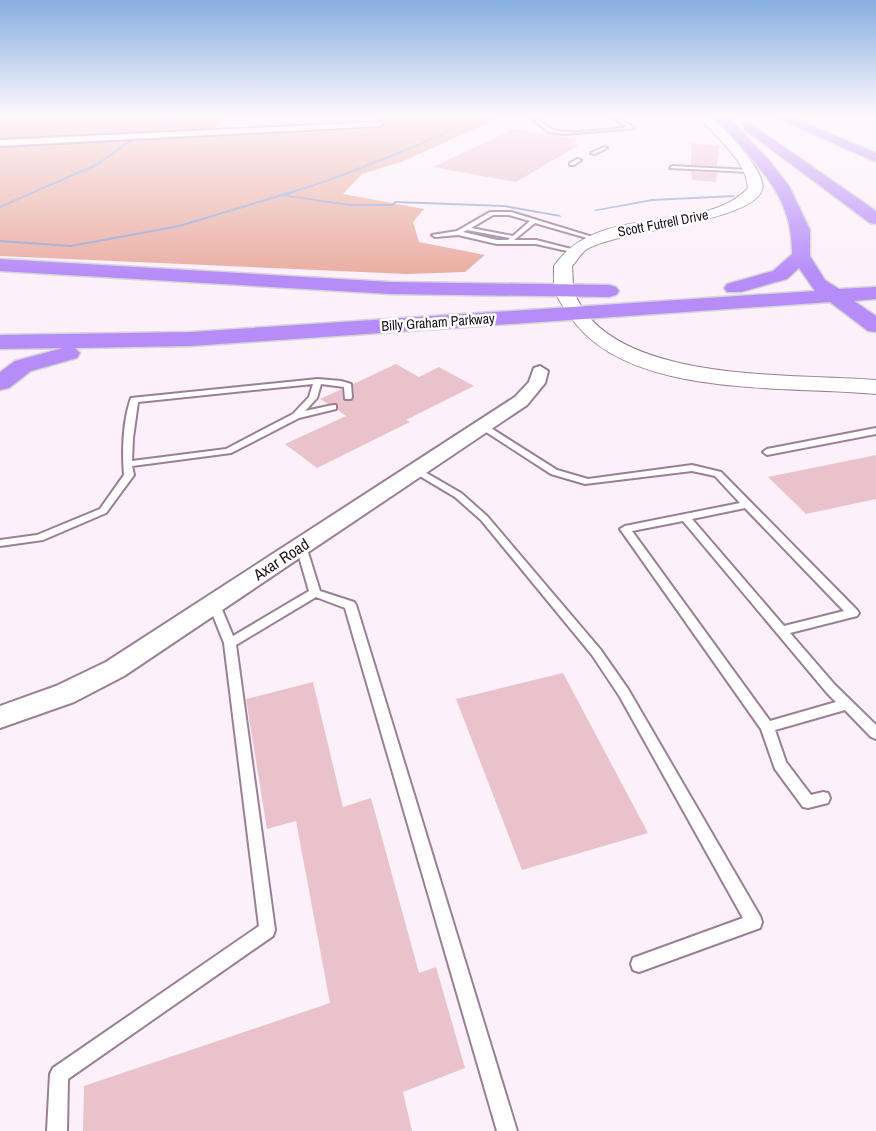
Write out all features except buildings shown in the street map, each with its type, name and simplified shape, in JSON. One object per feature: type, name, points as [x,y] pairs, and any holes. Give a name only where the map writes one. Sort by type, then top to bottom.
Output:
[{"type":"highway","points":[[768,169],[781,186],[801,230],[801,256],[825,290],[876,326]]},
{"type":"highway","points":[[807,169],[876,219]]},
{"type":"highway","points":[[734,288],[780,275],[801,256]]},
{"type":"highway","name":"Billy Graham Parkway","points":[[0,265],[391,288],[564,291],[734,288],[876,293]]},
{"type":"highway","name":"Billy Graham Parkway","points":[[0,342],[191,339],[577,314],[825,290],[876,279]]},
{"type":"highway","points":[[0,382],[23,366],[54,355],[191,339]]},
{"type":"street","name":"Scott Futrell Drive","points":[[576,251],[596,239],[630,228],[737,206],[752,195],[755,189],[749,171]]},
{"type":"street","points":[[576,251],[565,266],[564,291],[577,314],[595,333],[613,346],[682,372],[730,378],[876,387]]},
{"type":"street","name":"Axar Road","points":[[0,717],[65,694],[115,669],[521,401],[537,383],[540,371]]},
{"type":"lane","points":[[706,169],[749,171]]},
{"type":"lane","points":[[458,233],[492,213],[509,213],[596,239]]},
{"type":"lane","points":[[486,216],[496,218]]},
{"type":"lane","points":[[512,240],[535,220]]},
{"type":"lane","points":[[474,222],[487,225]]},
{"type":"lane","points":[[521,224],[529,225]]},
{"type":"lane","points":[[465,228],[512,240]]},
{"type":"lane","points":[[512,230],[521,232]]},
{"type":"lane","points":[[435,235],[458,233],[471,237],[536,242],[576,251]]},
{"type":"lane","points":[[0,543],[39,538],[103,512],[129,475],[126,452],[134,400],[318,381],[341,383],[348,386],[348,397]]},
{"type":"lane","points":[[296,416],[313,398],[318,381]]},
{"type":"lane","points":[[128,464],[228,451],[296,416],[333,407]]},
{"type":"lane","points":[[483,426],[554,472],[588,482],[692,468],[718,474],[853,613],[782,631]]},
{"type":"lane","points":[[767,452],[876,432]]},
{"type":"lane","points":[[416,470],[458,495],[484,519],[596,652],[624,693],[754,922],[639,964]]},
{"type":"lane","points":[[747,505],[626,529],[767,728],[780,765],[808,802],[823,798]]},
{"type":"lane","points":[[685,517],[845,705],[876,734]]},
{"type":"lane","points":[[301,546],[315,593]]},
{"type":"lane","points":[[230,643],[315,593],[350,605],[507,1131]]},
{"type":"lane","points":[[57,1131],[59,1074],[267,930],[230,643],[214,603]]},
{"type":"lane","points":[[767,728],[845,705]]},
{"type":"shaded area","points":[[0,169],[379,169],[362,174],[343,194],[424,209],[413,222],[419,242],[485,255],[465,272],[407,274],[0,256]]},
{"type":"waterway","points":[[0,207],[87,169]]},
{"type":"waterway","points":[[282,195],[358,169]]},
{"type":"waterway","points":[[0,241],[71,246],[180,226],[282,195]]},
{"type":"waterway","points":[[282,195],[349,205],[393,205],[395,202],[504,206],[560,216]]},
{"type":"waterway","points":[[596,210],[652,200],[734,196]]}]
